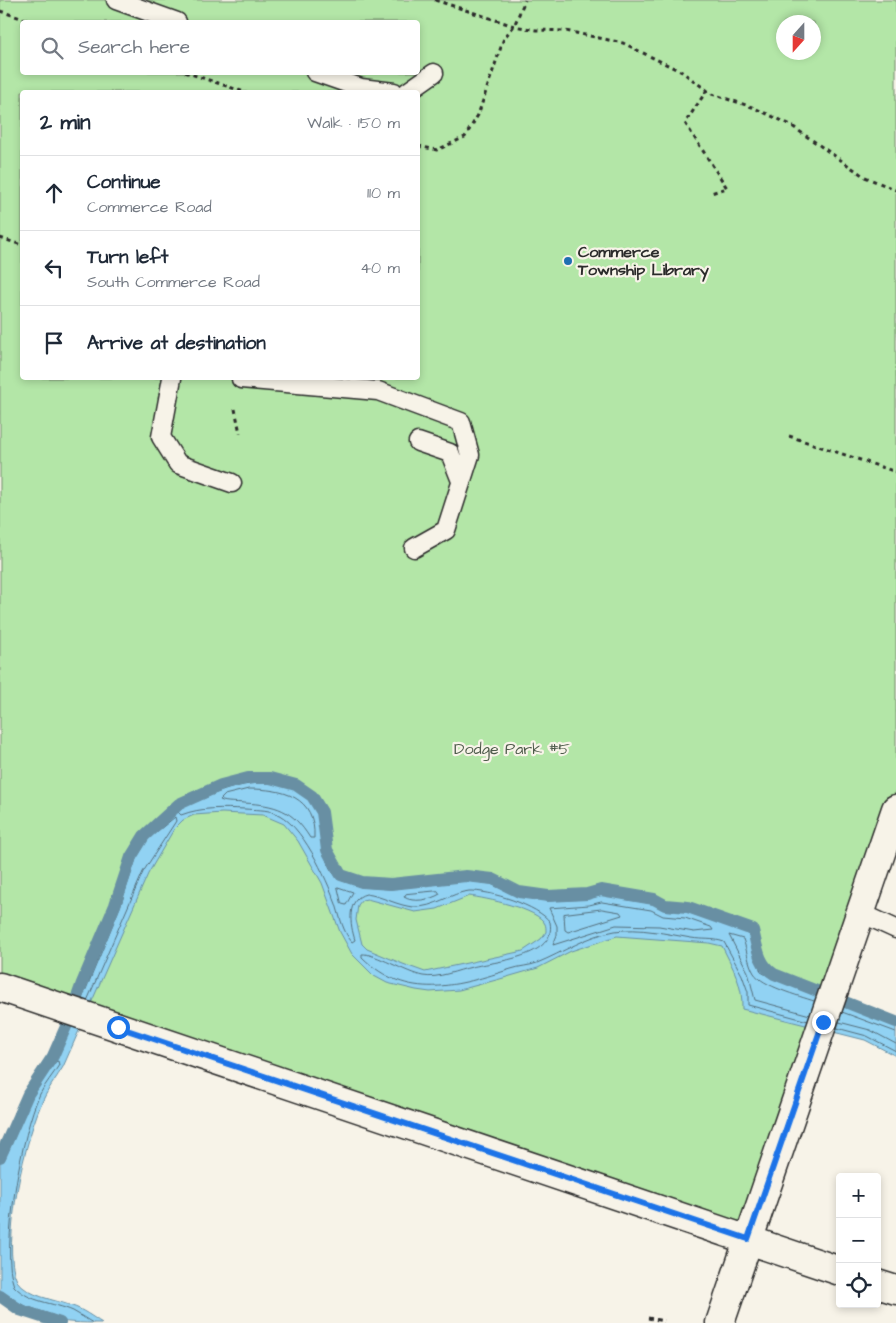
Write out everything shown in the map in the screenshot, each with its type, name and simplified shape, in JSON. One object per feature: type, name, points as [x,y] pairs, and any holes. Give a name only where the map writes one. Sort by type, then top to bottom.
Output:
[{"type":"main road","points":[[720,1323],[896,808]]},
{"type":"main road","points":[[0,987],[836,1270]]},
{"type":"main road","points":[[881,1285],[896,1290]]},
{"type":"lane","points":[[116,0],[171,20]]},
{"type":"lane","points":[[410,90],[434,73]]},
{"type":"lane","points":[[324,75],[361,88],[378,90]]},
{"type":"lane","points":[[172,380],[161,438],[178,464],[232,483]]},
{"type":"lane","points":[[252,380],[378,391],[462,422],[470,455],[446,530],[414,548]]},
{"type":"lane","points":[[418,442],[450,453],[461,481]]},
{"type":"lane","points":[[861,914],[896,929]]},
{"type":"path","points":[[436,0],[514,26],[536,30],[566,31],[623,43],[682,72],[707,90],[727,100],[769,113],[789,124],[865,177],[896,190]]},
{"type":"path","points":[[420,146],[437,150],[465,137],[478,115],[504,38],[514,26],[524,0]]},
{"type":"path","points":[[0,11],[28,20]]},
{"type":"path","points":[[194,75],[238,90]]},
{"type":"path","points":[[707,90],[685,124],[727,188],[711,193]]},
{"type":"path","points":[[0,238],[20,244]]},
{"type":"path","points":[[234,408],[240,433]]},
{"type":"path","points":[[789,436],[896,472]]},
{"type":"path","points":[[648,1318],[664,1321]]},
{"type":"green space","name":"Dodge Park #5","points":[[0,0],[896,0],[896,808],[743,1232],[0,979]]},
{"type":"water","points":[[248,778],[270,779],[292,784],[311,794],[318,802],[322,813],[325,840],[331,858],[341,875],[362,882],[391,884],[466,876],[493,879],[519,892],[548,896],[587,894],[601,890],[654,899],[665,905],[688,907],[753,930],[765,968],[774,974],[896,1022],[896,1056],[865,1040],[742,1009],[739,984],[722,946],[709,943],[617,936],[571,951],[538,968],[459,990],[430,992],[387,983],[374,976],[352,954],[340,932],[322,883],[298,841],[284,824],[263,815],[222,813],[194,815],[183,820],[174,829],[148,874],[63,1067],[47,1092],[30,1135],[23,1161],[13,1217],[13,1264],[17,1281],[34,1294],[76,1307],[102,1323],[60,1321],[37,1316],[0,1296],[0,1157],[28,1094],[53,1056],[68,1022],[82,983],[115,905],[131,857],[144,836],[179,804],[221,785]],"holes":[[[469,896],[523,909],[541,919],[545,924],[546,932],[541,939],[523,951],[425,972],[367,949],[362,944],[356,920],[358,905],[362,900],[367,899],[415,912],[437,909]]]},
{"type":"waterway","points":[[0,1157],[28,1094],[53,1056],[115,905],[131,857],[144,836],[179,804],[221,785],[248,778],[270,778],[296,785],[312,796],[322,812],[327,850],[341,875],[362,882],[391,884],[466,876],[493,879],[519,892],[548,896],[587,894],[601,890],[654,899],[665,905],[688,907],[753,930],[761,960],[774,974],[896,1022]]},
{"type":"waterway","points":[[0,1296],[20,1310],[60,1323]]},
{"type":"place","name":"Commerce Township Library","points":[[568,261]]},
{"type":"route","points":[[118,1027],[748,1239],[823,1022]]}]
